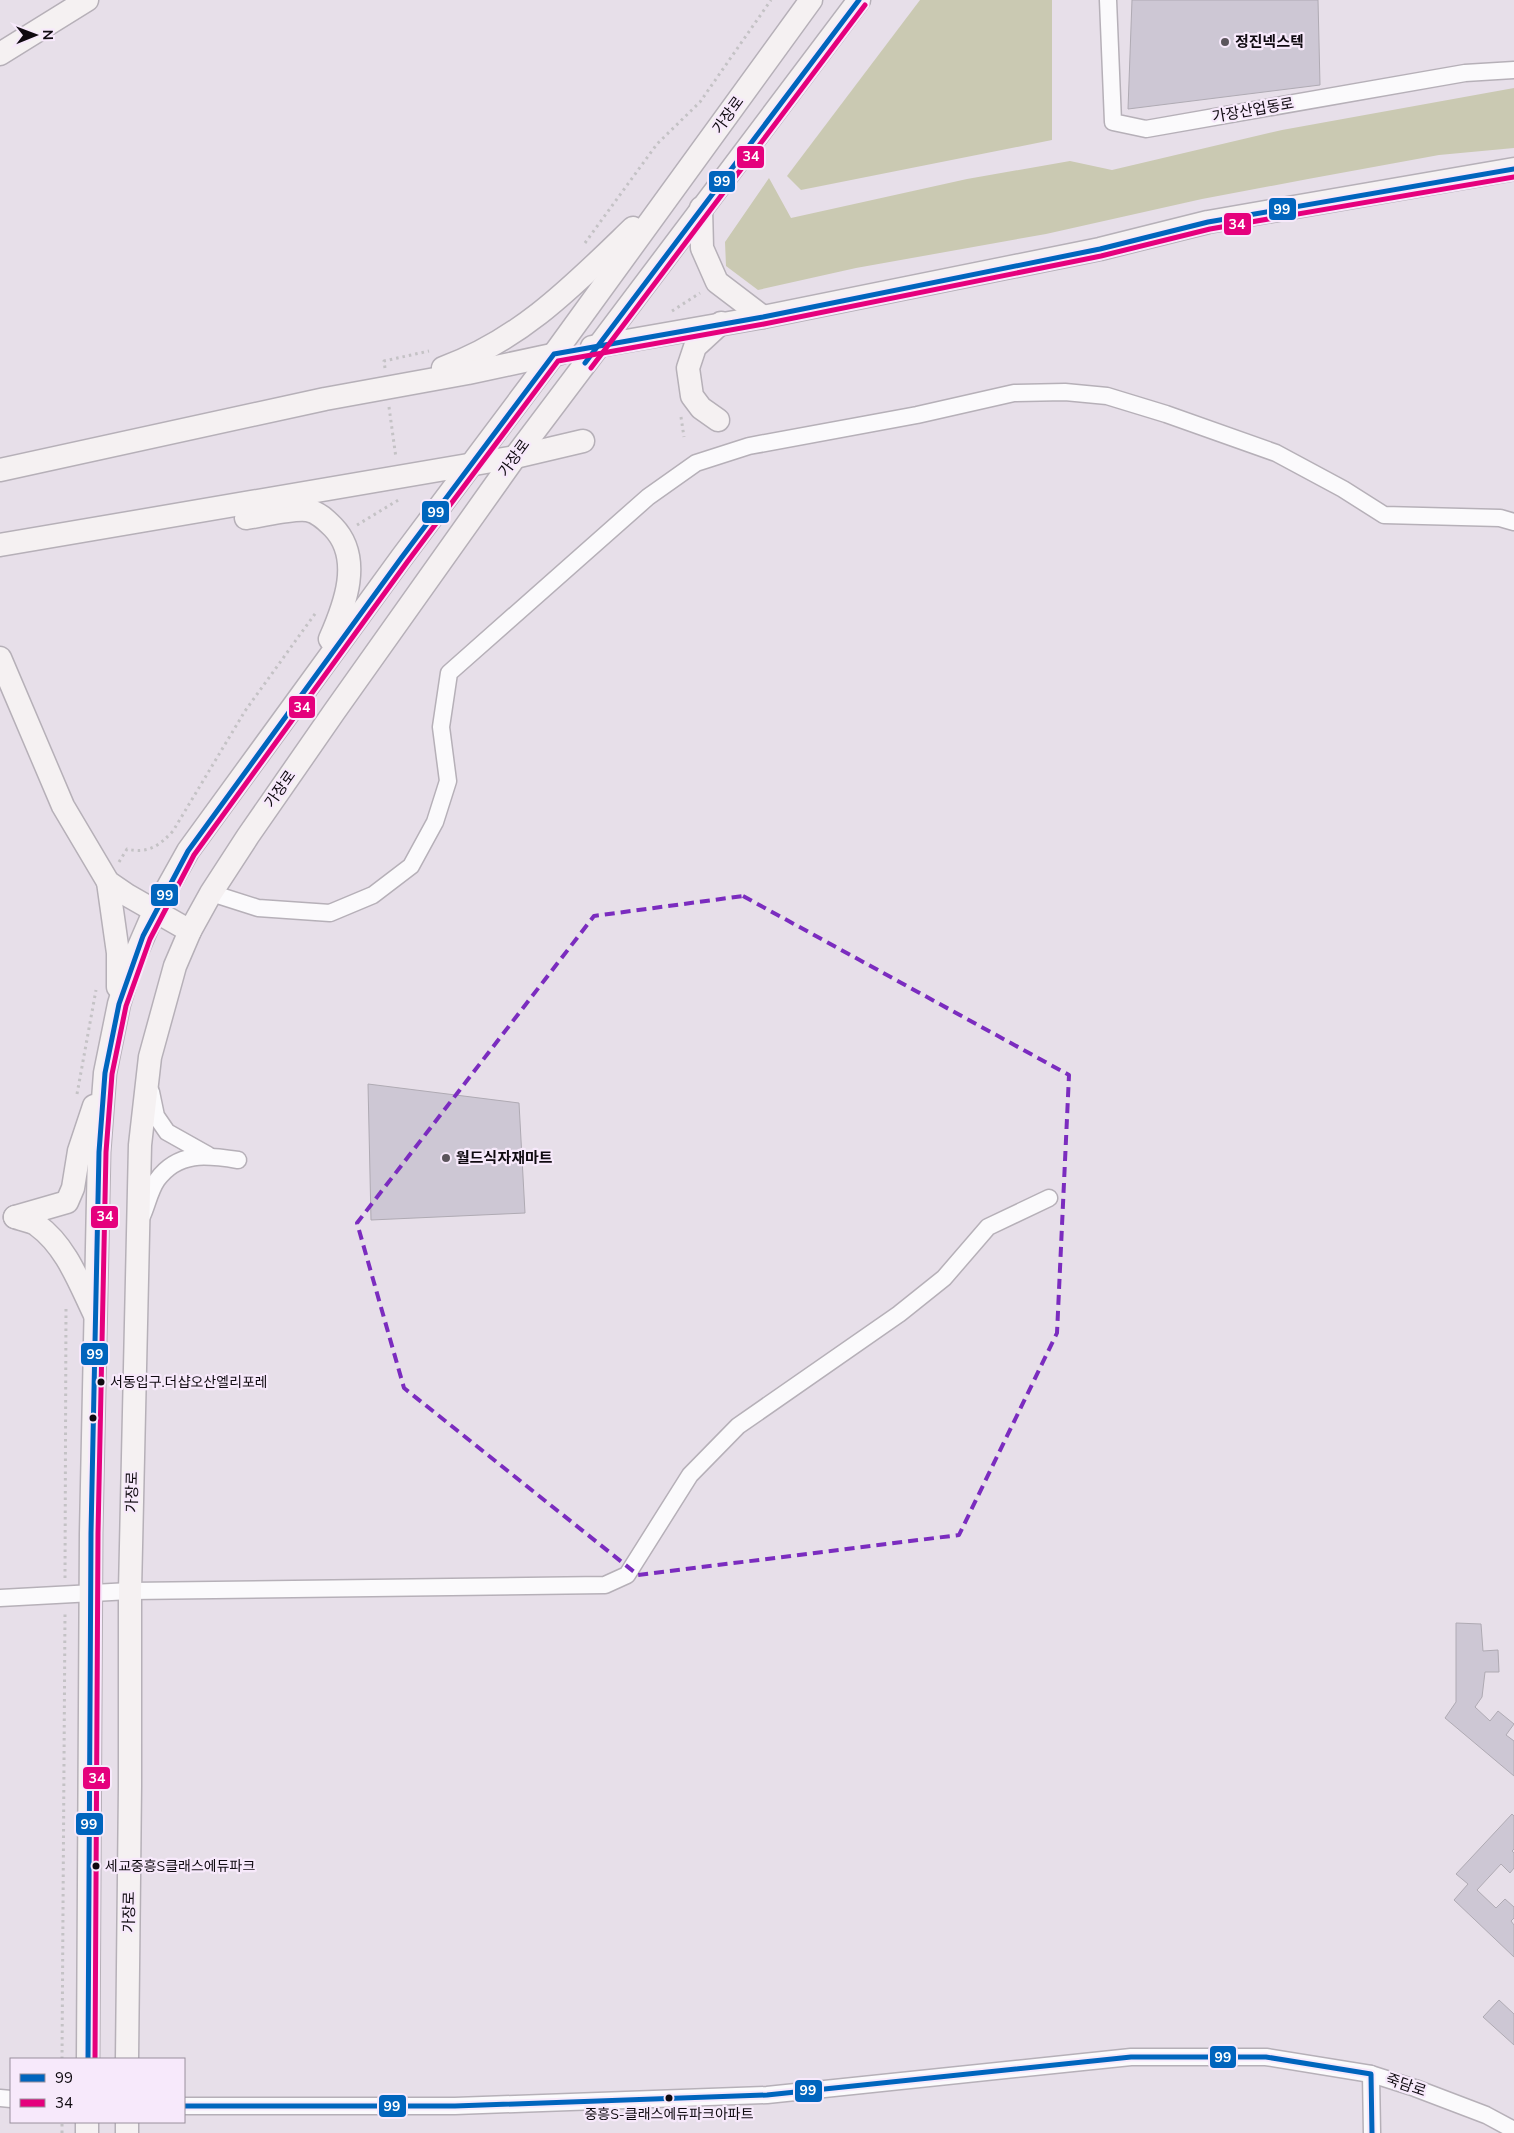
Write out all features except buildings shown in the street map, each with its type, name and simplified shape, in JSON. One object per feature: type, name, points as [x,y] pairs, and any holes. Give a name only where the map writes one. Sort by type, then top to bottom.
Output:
[{"type":"main road","points":[[0,54],[87,0]]},
{"type":"main road","name":"가장로","points":[[88,2058],[91,1594],[99,1152],[105,1073],[119,1004],[131,965],[154,912],[188,851],[288,712],[548,363],[811,0]]},
{"type":"main road","name":"가장로","points":[[127,2058],[130,1591],[140,1145],[150,1057],[175,966],[190,931],[211,893],[248,836],[514,457],[859,0]]},
{"type":"main road","points":[[0,470],[387,386],[548,363],[598,345],[763,317],[1100,249],[1208,222],[1514,169]]},
{"type":"main road","points":[[387,386],[460,362],[517,331],[539,315],[580,279],[674,190]]},
{"type":"main road","points":[[701,208],[702,248],[717,282],[763,317]]},
{"type":"main road","points":[[718,420],[701,408],[692,396],[688,368],[695,347],[721,323]]},
{"type":"main road","points":[[3,545],[514,457],[583,440],[562,432],[548,412],[548,363]]},
{"type":"main road","points":[[3,545],[98,541],[307,510],[324,518],[344,542],[349,574],[343,611],[328,642],[288,712]]},
{"type":"main road","points":[[0,658],[63,806],[108,882],[118,953],[119,1004]]},
{"type":"main road","points":[[108,882],[154,912],[190,931]]},
{"type":"main road","points":[[8,1217],[67,1202],[73,1188],[79,1152],[105,1073]]},
{"type":"main road","points":[[8,1217],[36,1224],[61,1250],[67,1257],[96,1316]]},
{"type":"street","name":"가장산업동로","points":[[1108,0],[1113,122],[1146,129],[1465,73],[1514,70]]},
{"type":"street","points":[[211,893],[258,908],[330,913],[373,895],[411,866],[435,822],[448,781],[441,727],[449,673],[648,496],[696,463],[749,446],[917,415],[1014,393],[1065,392],[1108,396],[1276,453],[1343,489],[1384,515],[1500,518],[1514,522]]},
{"type":"street","points":[[150,1057],[150,1089],[156,1116],[167,1132],[208,1155]]},
{"type":"street","points":[[138,1225],[157,1180],[171,1166],[192,1156],[208,1155],[238,1160]]},
{"type":"street","points":[[0,1598],[130,1591],[605,1585],[627,1575],[690,1475],[738,1426],[900,1314],[944,1278],[988,1227],[1050,1198]]},
{"type":"street","name":"죽담로","points":[[185,2106],[455,2106],[767,2095],[1131,2058],[1266,2057],[1371,2074],[1415,2088],[1477,2112],[1514,2130]]},
{"type":"street","points":[[1371,2074],[1372,2133]]},
{"type":"path","points":[[583,246],[657,144],[700,102],[771,0]]},
{"type":"path","points":[[665,315],[717,282]]},
{"type":"path","points":[[340,536],[400,499],[384,361],[434,350]]},
{"type":"path","points":[[127,849],[136,851],[160,844],[173,831],[245,711],[320,608]]},
{"type":"highlighted area","points":[[743,896],[1069,1075],[1057,1333],[959,1535],[638,1575],[404,1388],[357,1223],[594,916]]},
{"type":"green space","points":[[920,0],[1052,0],[1052,140],[801,190],[787,176]]},
{"type":"green space","points":[[1514,88],[1514,148],[1439,155],[1308,179],[1202,199],[1046,234],[856,268],[758,290],[726,266],[725,242],[769,178],[791,218],[967,179],[1070,161],[1112,170],[1282,130]]},
{"type":"transit line","name":"99","points":[[585,363],[859,0]]},
{"type":"transit line","name":"34","points":[[591,368],[865,5]]},
{"type":"transit line","name":"99","points":[[88,2058],[91,1533],[99,1152],[105,1073],[119,1004],[143,936],[188,851],[402,557],[554,354],[763,317],[1100,249],[1208,222],[1514,169]]},
{"type":"transit line","name":"34","points":[[95,2058],[98,1533],[106,1152],[112,1074],[126,1006],[150,939],[194,855],[408,561],[558,361],[764,324],[1101,256],[1210,229],[1514,177]]},
{"type":"transit line","name":"99","points":[[185,2106],[455,2106],[767,2095],[1131,2057],[1266,2057],[1371,2074],[1372,2133]]},
{"type":"place","name":"정진넥스텍","points":[[1225,42]]},
{"type":"place","name":"월드식자재마트","points":[[446,1158]]},
{"type":"place","name":"서동입구.더샵오산엘리포레","points":[[101,1382]]},
{"type":"place","name":"세교중흥S클래스에듀파크","points":[[96,1866]]},
{"type":"place","name":"중흥S-클래스에듀파크아파트","points":[[669,2098]]}]
